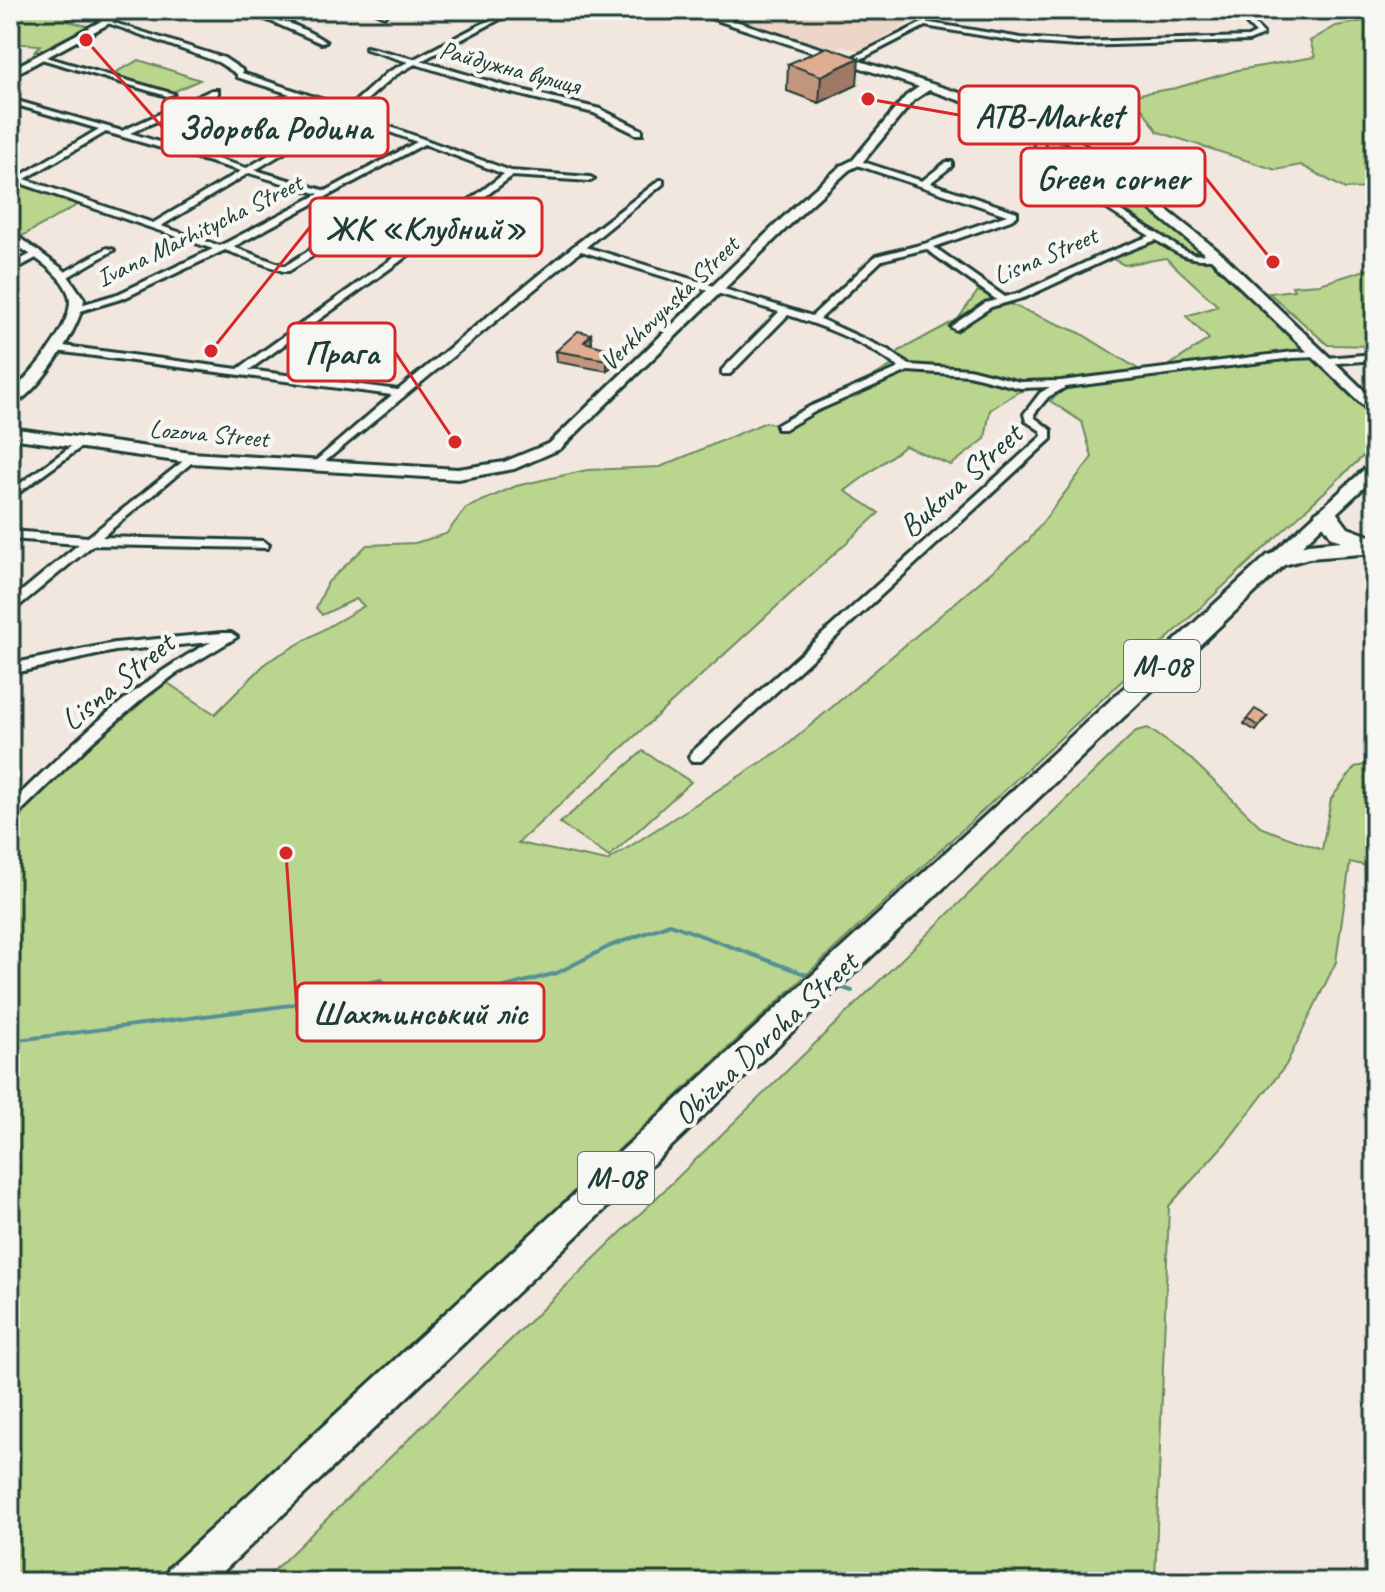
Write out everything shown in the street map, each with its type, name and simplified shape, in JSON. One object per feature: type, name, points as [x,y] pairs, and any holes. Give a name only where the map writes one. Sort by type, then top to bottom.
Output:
[{"type":"highway","points":[[1326,513],[1340,533],[1358,542],[1375,545]]},
{"type":"highway","name":"Obizna Doroha Street","points":[[183,1582],[1276,560],[1308,551],[1375,545]]},
{"type":"street","points":[[10,74],[129,10]]},
{"type":"street","points":[[237,10],[270,19],[323,42]]},
{"type":"street","points":[[374,10],[384,14]]},
{"type":"street","points":[[156,225],[348,112],[385,78],[514,10]]},
{"type":"street","points":[[691,10],[1042,125],[1094,155],[1216,256],[1375,409]]},
{"type":"street","points":[[850,61],[924,24],[1008,38],[1078,44],[1249,39],[1261,34],[1236,10]]},
{"type":"street","points":[[107,21],[221,60],[240,73],[510,173],[590,179]]},
{"type":"street","name":"Райдужна вулиця","points":[[368,48],[503,88],[597,111],[639,132]]},
{"type":"street","points":[[40,57],[170,94]]},
{"type":"street","name":"Verkhovynska Street","points":[[404,470],[476,473],[518,463],[550,450],[821,189],[845,168],[857,162],[910,98],[927,86]]},
{"type":"street","points":[[122,134],[215,92]]},
{"type":"street","points":[[169,148],[296,94]]},
{"type":"street","points":[[10,101],[325,193]]},
{"type":"street","points":[[1042,125],[1033,134],[1039,148],[1107,203],[1156,237],[1195,257],[1216,256]]},
{"type":"street","points":[[10,185],[105,129]]},
{"type":"street","name":"Ivana Marhitycha Street","points":[[77,309],[108,302],[222,248],[424,141]]},
{"type":"street","points":[[814,320],[879,258],[927,246],[1014,214],[857,162]]},
{"type":"street","points":[[925,183],[949,164]]},
{"type":"street","points":[[10,173],[286,269],[327,243]]},
{"type":"street","points":[[241,371],[508,178],[510,173]]},
{"type":"street","points":[[317,465],[400,393],[660,182]]},
{"type":"street","points":[[10,235],[63,276],[78,297],[77,309],[56,348],[30,386],[10,402]]},
{"type":"street","name":"Lisna Street","points":[[956,327],[988,305],[1023,295],[1156,237]]},
{"type":"street","points":[[927,246],[1002,299]]},
{"type":"street","points":[[578,247],[814,320],[887,353],[906,368]]},
{"type":"street","points":[[63,276],[110,250]]},
{"type":"street","points":[[10,269],[37,254]]},
{"type":"street","points":[[726,372],[786,311]]},
{"type":"street","points":[[56,348],[400,393]]},
{"type":"street","name":"Bukova Street","points":[[696,757],[1047,437],[1046,430],[1030,419],[1029,414],[1044,395],[1063,384],[1323,358],[1375,357]]},
{"type":"street","points":[[781,427],[809,408],[881,381],[906,368],[969,372],[1031,386],[1063,384]]},
{"type":"street","points":[[1031,386],[1044,395]]},
{"type":"street","name":"Lozova Street","points":[[10,433],[191,458],[404,470]]},
{"type":"street","points":[[10,496],[80,443]]},
{"type":"street","points":[[10,607],[191,458]]},
{"type":"street","name":"Obizna Doroha Street","points":[[1276,560],[1375,468]]},
{"type":"street","points":[[10,535],[93,541],[263,545]]},
{"type":"street","name":"Lisna Street","points":[[10,669],[58,657],[154,642],[231,637],[194,654],[166,675],[75,750],[10,813]]},
{"type":"shaded area","points":[[710,10],[889,10],[881,15],[909,23],[859,51],[842,46],[834,49]]},
{"type":"green space","points":[[89,10],[67,21],[88,26],[40,51],[35,51],[40,45],[10,43],[10,11]]},
{"type":"green space","points":[[1375,14],[1375,188],[1345,189],[1301,165],[1276,170],[1158,132],[1133,95],[1176,88],[1238,70],[1315,57],[1310,41],[1336,26],[1369,20]]},
{"type":"green space","points":[[139,60],[200,80],[173,92],[112,74]]},
{"type":"green space","points":[[1048,134],[1202,250],[1365,407],[1375,428],[1375,445],[155,1582],[10,1582],[10,811],[163,680],[215,714],[267,662],[364,606],[356,599],[322,615],[316,608],[328,582],[367,545],[415,543],[446,534],[466,508],[516,486],[587,470],[660,467],[766,422],[785,428],[894,364],[899,351],[958,319],[978,291],[1080,333],[1146,374],[1064,381],[1018,392],[990,410],[985,439],[951,465],[905,446],[845,491],[879,513],[518,843],[607,861],[785,747],[1029,540],[1092,457],[1082,422],[1050,401],[1065,389],[1150,378],[1209,339],[1186,316],[1218,306],[1166,258],[1124,265],[1109,257],[1161,237],[1042,143]]},
{"type":"green space","points":[[18,183],[79,204],[22,236],[10,229],[10,188]]},
{"type":"green space","points":[[1375,267],[1375,346],[1328,345],[1269,293],[1294,290],[1292,286],[1320,284]]},
{"type":"green space","points":[[1148,728],[1189,757],[1262,828],[1322,850],[1331,799],[1355,767],[1375,763],[1375,868],[1350,862],[1336,962],[1286,1065],[1228,1140],[1169,1206],[1155,1582],[262,1582],[1136,731]]},
{"type":"green space","points":[[643,751],[691,782],[609,857],[560,823]]},
{"type":"building","points":[[827,47],[859,58],[821,76],[788,64]]},
{"type":"building","points":[[578,331],[591,334],[584,342],[616,351],[607,360],[556,351]]},
{"type":"building","points":[[1255,709],[1267,716],[1259,726],[1247,719]]},
{"type":"waterway","points":[[10,1041],[291,1005],[327,991],[382,980],[395,1001],[452,1001],[557,973],[610,946],[670,924],[810,976]]},
{"type":"waterway","points":[[840,987],[852,991]]},
{"type":"place","name":"Здорова Родина","points":[[86,40]]},
{"type":"place","name":"ATB-Market","points":[[868,99]]},
{"type":"place","name":"Green corner","points":[[1273,262]]},
{"type":"place","name":"ЖК «Клубний»","points":[[211,351]]},
{"type":"place","name":"Прага","points":[[455,442]]},
{"type":"place","name":"Шахтинський ліс","points":[[286,853]]}]
